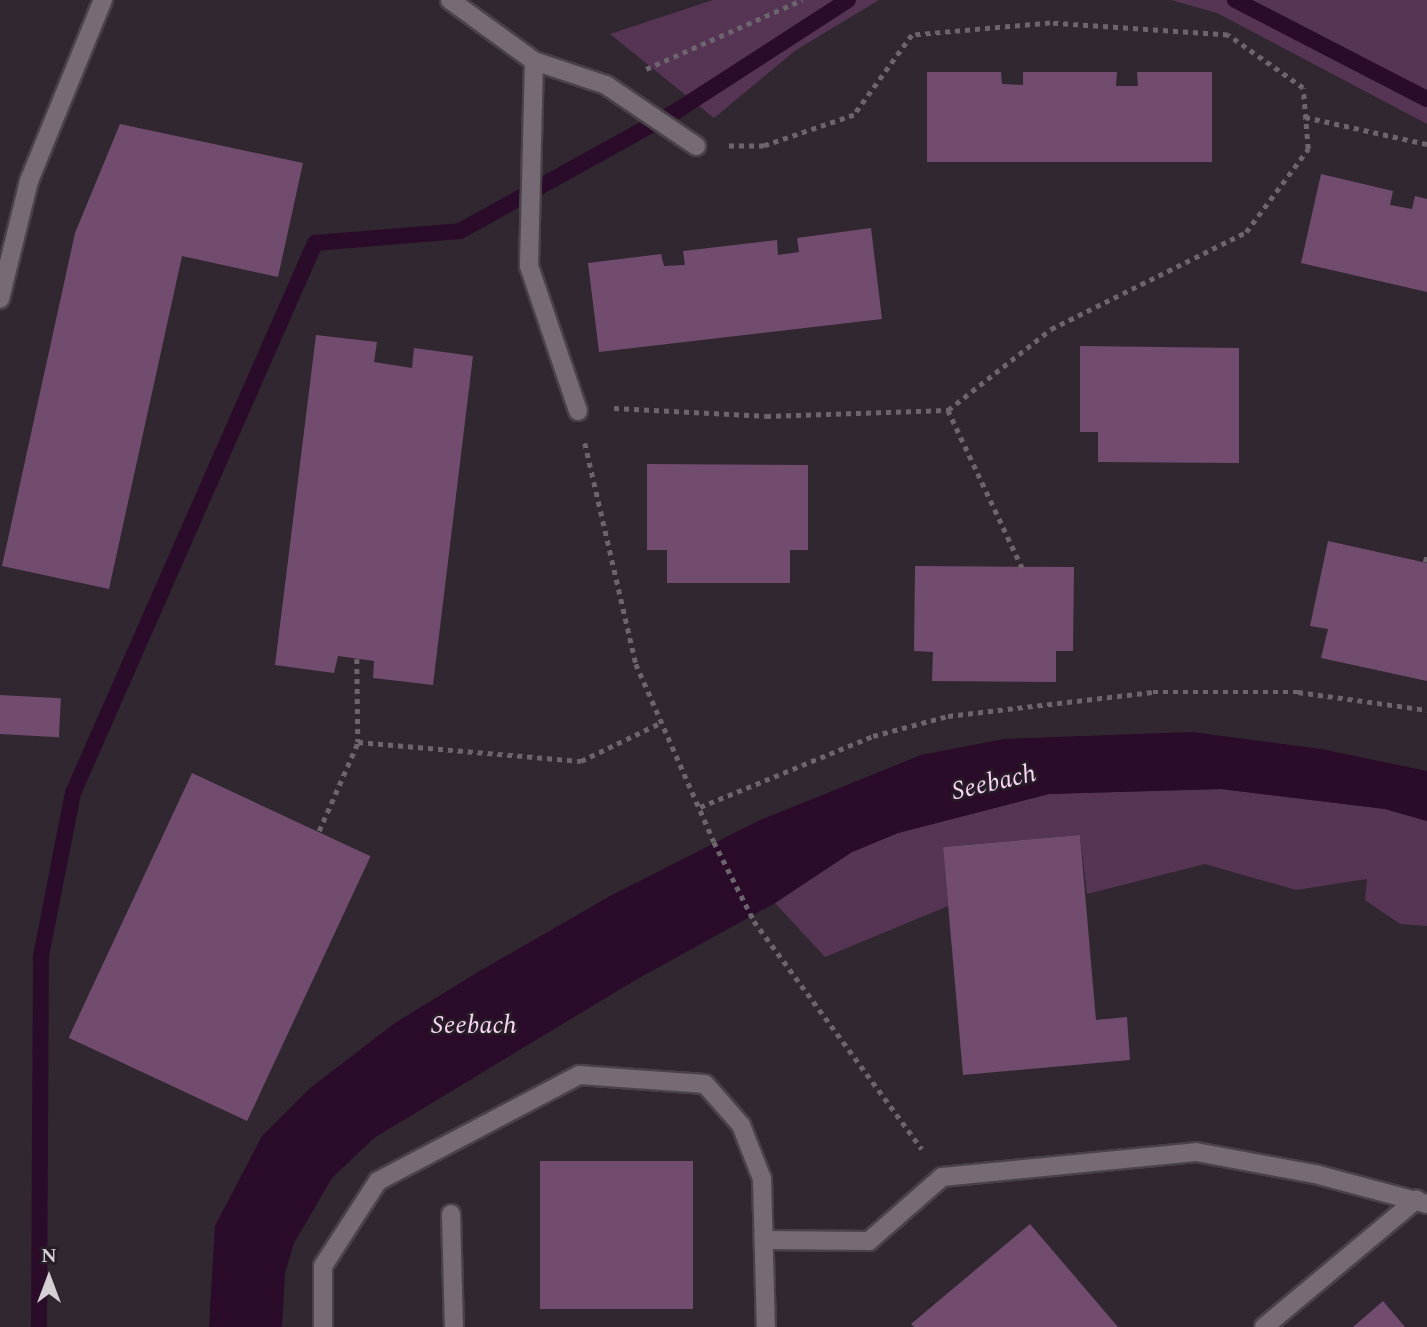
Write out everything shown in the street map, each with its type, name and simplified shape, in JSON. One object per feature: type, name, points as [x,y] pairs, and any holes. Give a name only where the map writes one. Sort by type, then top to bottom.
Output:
[{"type":"street","points":[[0,299],[29,181],[103,0]]},
{"type":"street","points":[[450,0],[534,61],[606,85],[696,146]]},
{"type":"street","points":[[534,61],[529,266],[578,411]]},
{"type":"street","points":[[323,1327],[323,1266],[378,1181],[579,1075],[705,1084],[741,1125],[762,1179],[766,1327]]},
{"type":"street","points":[[765,1240],[869,1241],[942,1177],[1196,1152],[1422,1202]]},
{"type":"street","points":[[1264,1327],[1422,1202]]},
{"type":"street","points":[[451,1214],[454,1327]]},
{"type":"path","points":[[606,85],[802,0]]},
{"type":"path","points":[[696,146],[764,146],[854,114],[912,35],[1050,23],[1228,35],[1303,88],[1308,149],[1246,232],[1051,329],[948,410],[766,416],[621,407],[578,411],[636,664],[714,842],[754,921],[942,1177]]},
{"type":"path","points":[[1305,117],[1427,144]]},
{"type":"path","points":[[948,410],[1022,567]]},
{"type":"path","points":[[1425,562],[1427,555]]},
{"type":"path","points":[[318,831],[358,742],[358,659]]},
{"type":"path","points":[[700,807],[873,736],[948,716],[1153,692],[1298,692],[1427,710]]},
{"type":"path","points":[[358,742],[581,761],[662,722]]},
{"type":"shaded area","points":[[713,0],[879,0],[796,50],[714,118],[610,34]]},
{"type":"shaded area","points":[[1171,0],[1427,0],[1427,124],[1217,13]]},
{"type":"shaded area","points":[[1221,789],[1385,809],[1427,821],[1427,926],[1400,924],[1365,900],[1367,879],[1296,890],[1205,864],[1087,894],[1080,835],[943,847],[948,906],[825,957],[775,903],[852,852],[898,833],[1049,794]]},
{"type":"water","name":"Seebach","points":[[1192,732],[1321,749],[1427,771],[1427,821],[1385,809],[1221,789],[1049,794],[898,833],[852,852],[775,903],[632,982],[374,1138],[332,1178],[294,1243],[285,1273],[282,1327],[209,1327],[215,1226],[262,1136],[310,1088],[395,1023],[478,972],[612,895],[758,821],[921,755],[1004,739]]},
{"type":"building","points":[[927,72],[1001,72],[1002,84],[1023,85],[1023,72],[1117,72],[1116,86],[1138,86],[1137,72],[1212,72],[1212,162],[927,162]]},
{"type":"building","points":[[120,124],[303,163],[278,277],[182,256],[109,589],[2,566],[75,233]]},
{"type":"building","points":[[1321,174],[1393,191],[1390,205],[1412,209],[1415,196],[1427,199],[1427,292],[1301,263]]},
{"type":"building","points":[[871,228],[882,319],[599,352],[588,263],[661,254],[664,266],[685,265],[683,251],[777,240],[778,255],[799,252],[797,238]]},
{"type":"building","points":[[316,335],[377,342],[374,362],[412,368],[414,348],[473,356],[433,685],[373,678],[374,661],[338,656],[334,673],[275,665]]},
{"type":"building","points":[[1080,346],[1239,348],[1239,463],[1098,462],[1098,432],[1080,432]]},
{"type":"building","points":[[647,464],[808,465],[808,550],[790,550],[790,583],[667,583],[667,550],[647,550]]},
{"type":"building","points":[[1328,541],[1427,563],[1427,681],[1321,658],[1328,629],[1310,626]]},
{"type":"building","points":[[915,566],[1074,567],[1073,651],[1056,651],[1056,682],[932,681],[933,652],[914,651]]},
{"type":"building","points":[[0,695],[61,698],[59,737],[0,734]]},
{"type":"building","points":[[192,773],[371,856],[247,1121],[69,1038]]},
{"type":"building","points":[[1080,835],[1096,1020],[1127,1017],[1130,1060],[963,1075],[943,847]]},
{"type":"building","points":[[540,1161],[693,1161],[693,1309],[540,1309]]},
{"type":"building","points":[[1030,1224],[1118,1327],[914,1327],[911,1324]]},
{"type":"building","points":[[1383,1301],[1405,1327],[1353,1327]]},
{"type":"waterway","points":[[39,1327],[41,956],[73,793],[315,243],[460,231],[675,112],[848,0]]},
{"type":"waterway","points":[[1235,0],[1427,99]]}]
